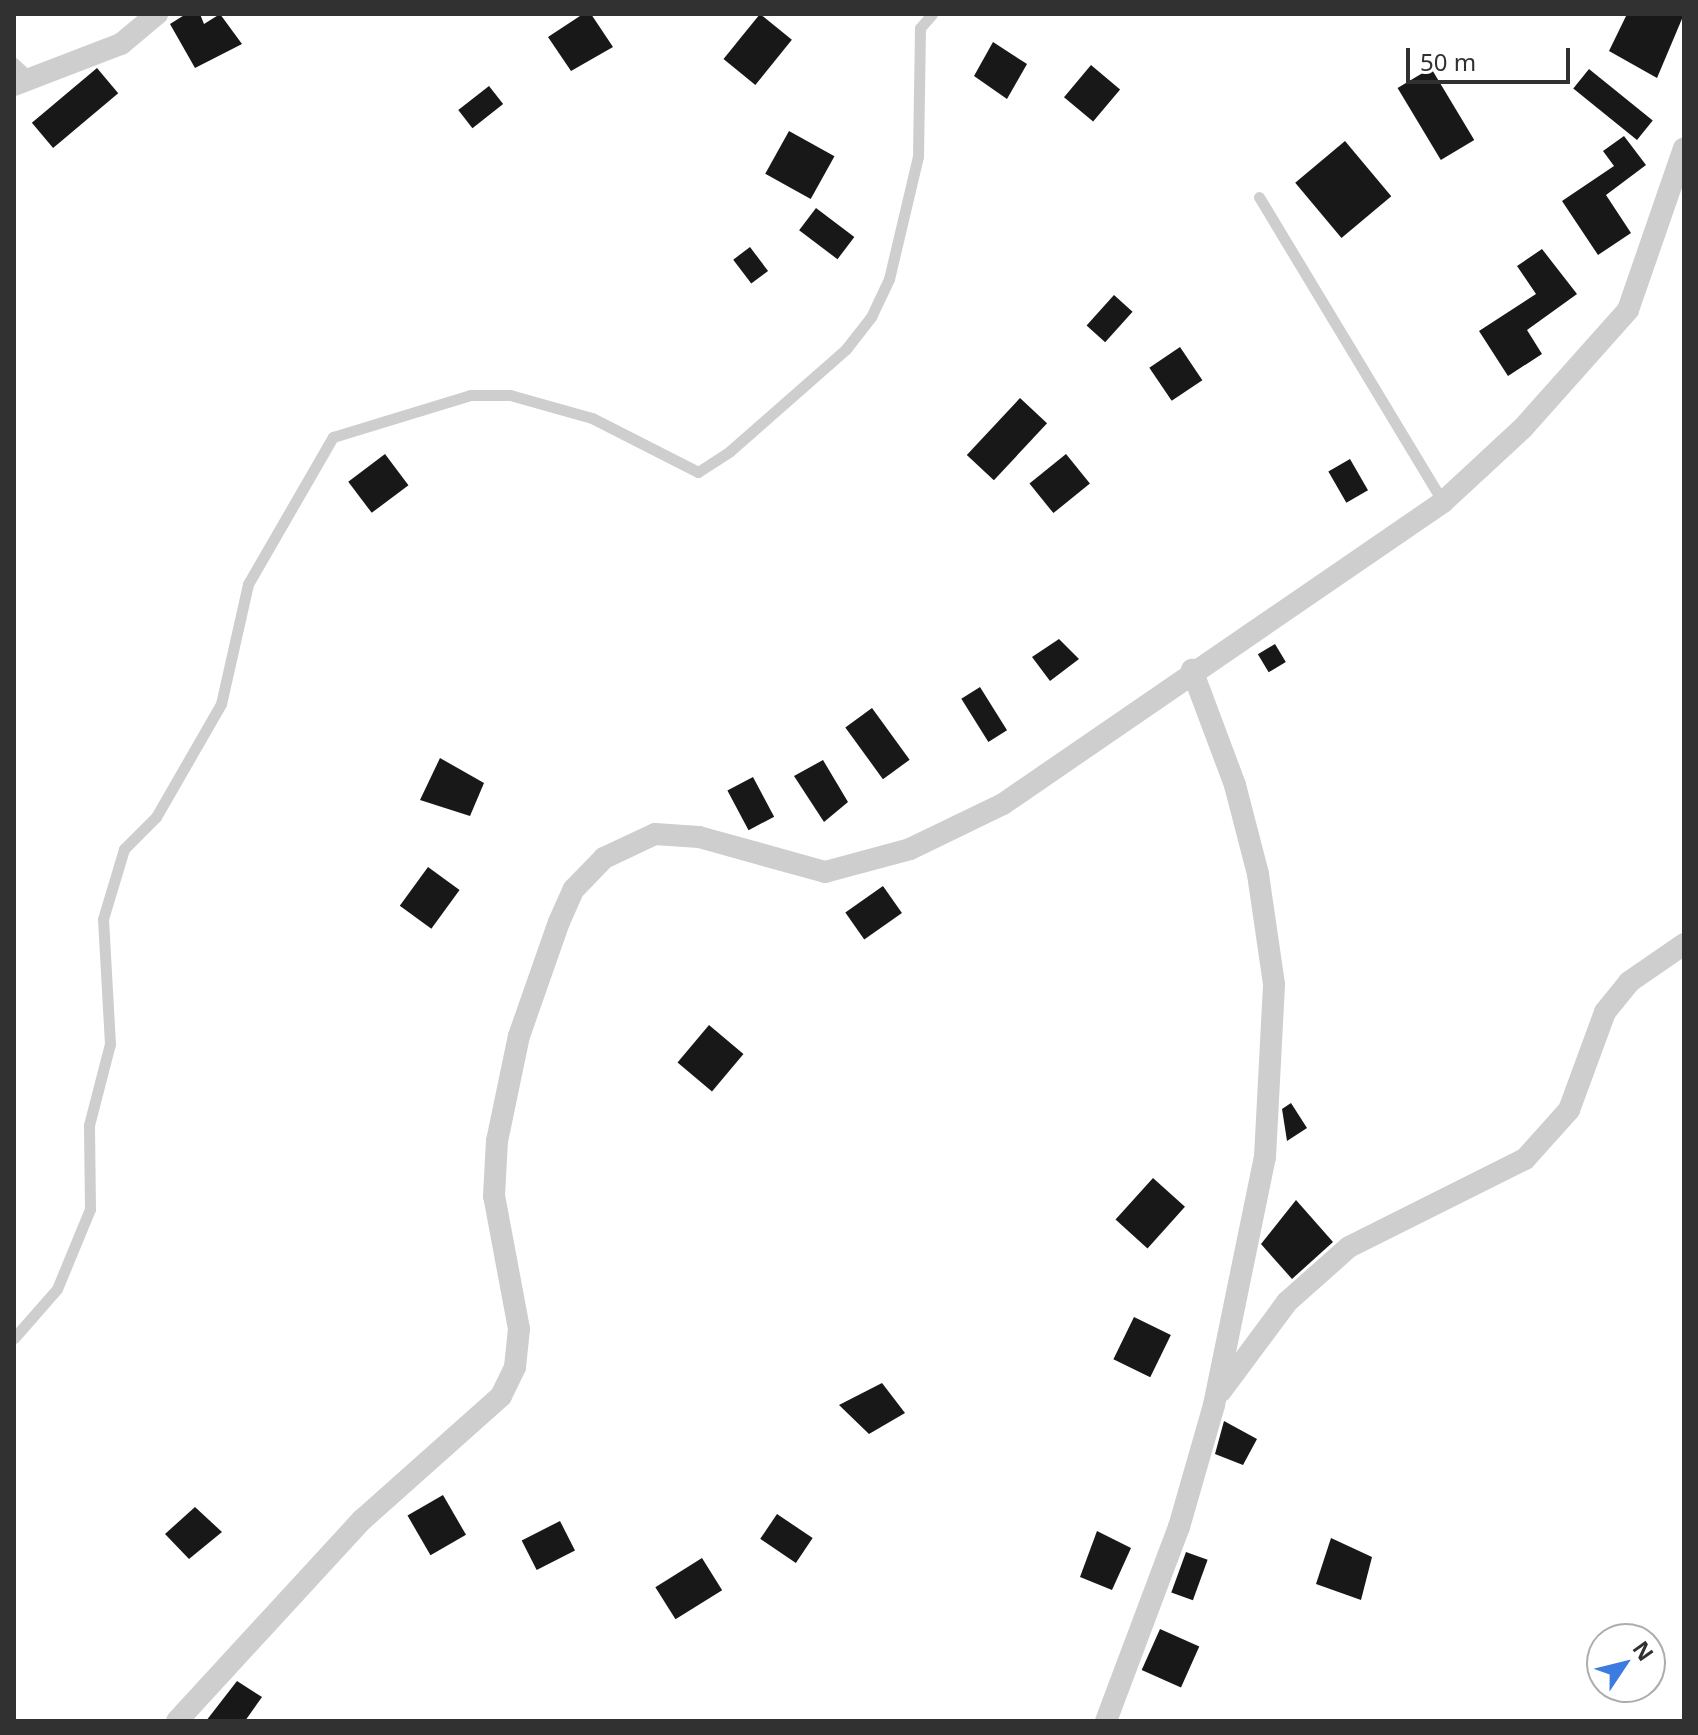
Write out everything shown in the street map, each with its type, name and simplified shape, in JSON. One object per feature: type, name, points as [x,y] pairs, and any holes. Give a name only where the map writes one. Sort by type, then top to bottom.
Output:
[{"type":"street","points":[[19,75],[121,44],[157,14]]},
{"type":"street","points":[[177,1721],[362,1520],[501,1396],[515,1367],[519,1329],[494,1196],[497,1141],[519,1036],[559,922],[574,889],[604,858],[655,834],[699,837],[825,872],[862,866],[1003,804],[1192,670],[1443,502],[1523,428],[1628,310],[1684,148]]},
{"type":"street","points":[[1106,1721],[1179,1527],[1216,1398],[1265,1157],[1274,984],[1235,785],[1192,670]]},
{"type":"street","points":[[1216,1398],[1287,1302],[1349,1247],[1525,1159],[1569,1110],[1605,1012],[1629,982],[1684,944]]},
{"type":"lane","points":[[14,1338],[57,1289],[90,1209],[89,1125],[110,1044],[103,919],[124,849],[156,817],[221,704],[248,584],[333,437],[470,395],[510,395],[592,418],[698,472],[730,451],[846,349],[871,317],[889,279],[918,156],[920,28],[932,14]]},
{"type":"lane","points":[[1259,197],[1443,502]]},
{"type":"building","points":[[186,14],[200,14],[204,24],[220,14],[242,44],[195,68],[170,24]]},
{"type":"building","points":[[583,14],[591,14],[613,47],[571,71],[548,37]]},
{"type":"building","points":[[760,14],[792,40],[755,85],[723,59]]},
{"type":"building","points":[[1627,14],[1684,14],[1657,78],[1609,51]]},
{"type":"building","points":[[993,42],[1027,64],[1007,99],[974,76]]},
{"type":"building","points":[[1091,65],[1120,89],[1093,122],[1064,97]]},
{"type":"building","points":[[97,68],[118,93],[53,148],[32,123]]},
{"type":"building","points":[[1431,68],[1474,140],[1441,160],[1398,88]]},
{"type":"building","points":[[1589,69],[1653,121],[1637,140],[1573,88]]},
{"type":"building","points":[[489,86],[503,104],[472,128],[458,110]]},
{"type":"building","points":[[789,131],[834,156],[811,199],[765,174]]},
{"type":"building","points":[[1624,136],[1646,165],[1606,195],[1631,233],[1598,255],[1562,201],[1614,166],[1603,151]]},
{"type":"building","points":[[1345,141],[1391,196],[1341,238],[1295,183]]},
{"type":"building","points":[[816,208],[854,237],[837,259],[799,230]]},
{"type":"building","points":[[750,247],[768,271],[751,284],[733,260]]},
{"type":"building","points":[[1542,249],[1577,294],[1527,330],[1542,354],[1508,376],[1479,331],[1536,294],[1517,266]]},
{"type":"building","points":[[1114,295],[1133,312],[1105,342],[1087,325]]},
{"type":"building","points":[[1180,347],[1202,380],[1172,401],[1149,368]]},
{"type":"building","points":[[1020,398],[1047,423],[994,480],[967,455]]},
{"type":"building","points":[[385,454],[408,485],[372,513],[348,482]]},
{"type":"building","points":[[1066,454],[1090,484],[1053,513],[1029,484]]},
{"type":"building","points":[[1350,459],[1368,490],[1346,503],[1328,472]]},
{"type":"building","points":[[1059,639],[1079,659],[1050,681],[1032,657]]},
{"type":"building","points":[[1275,644],[1286,662],[1269,672],[1258,654]]},
{"type":"building","points":[[980,687],[1007,730],[988,742],[961,699]]},
{"type":"building","points":[[872,708],[910,760],[883,779],[845,727]]},
{"type":"building","points":[[440,758],[484,783],[470,816],[420,800]]},
{"type":"building","points":[[823,760],[848,802],[824,822],[794,776]]},
{"type":"building","points":[[753,777],[774,817],[749,830],[727,791]]},
{"type":"building","points":[[428,867],[460,890],[431,929],[400,906]]},
{"type":"building","points":[[883,886],[902,913],[864,939],[845,912]]},
{"type":"building","points":[[709,1025],[743,1054],[712,1091],[678,1063]]},
{"type":"building","points":[[1291,1103],[1307,1128],[1287,1141],[1282,1109]]},
{"type":"building","points":[[1153,1178],[1185,1207],[1147,1248],[1116,1220]]},
{"type":"building","points":[[1296,1200],[1333,1242],[1292,1279],[1261,1244]]},
{"type":"building","points":[[1134,1317],[1171,1335],[1150,1377],[1113,1359]]},
{"type":"building","points":[[882,1383],[905,1413],[869,1434],[839,1405]]},
{"type":"building","points":[[1224,1421],[1257,1439],[1243,1465],[1215,1454]]},
{"type":"building","points":[[443,1495],[466,1535],[430,1555],[407,1516]]},
{"type":"building","points":[[195,1507],[222,1532],[189,1559],[165,1534]]},
{"type":"building","points":[[777,1514],[813,1538],[796,1563],[760,1539]]},
{"type":"building","points":[[560,1521],[575,1550],[537,1570],[522,1541]]},
{"type":"building","points":[[1097,1531],[1131,1548],[1112,1590],[1080,1577]]},
{"type":"building","points":[[1331,1538],[1372,1557],[1361,1600],[1316,1584]]},
{"type":"building","points":[[1186,1552],[1208,1560],[1193,1600],[1171,1592]]},
{"type":"building","points":[[702,1558],[722,1590],[675,1619],[655,1587]]},
{"type":"building","points":[[1160,1629],[1199,1646],[1181,1688],[1142,1670]]},
{"type":"building","points":[[237,1681],[262,1697],[245,1721],[206,1721]]}]
